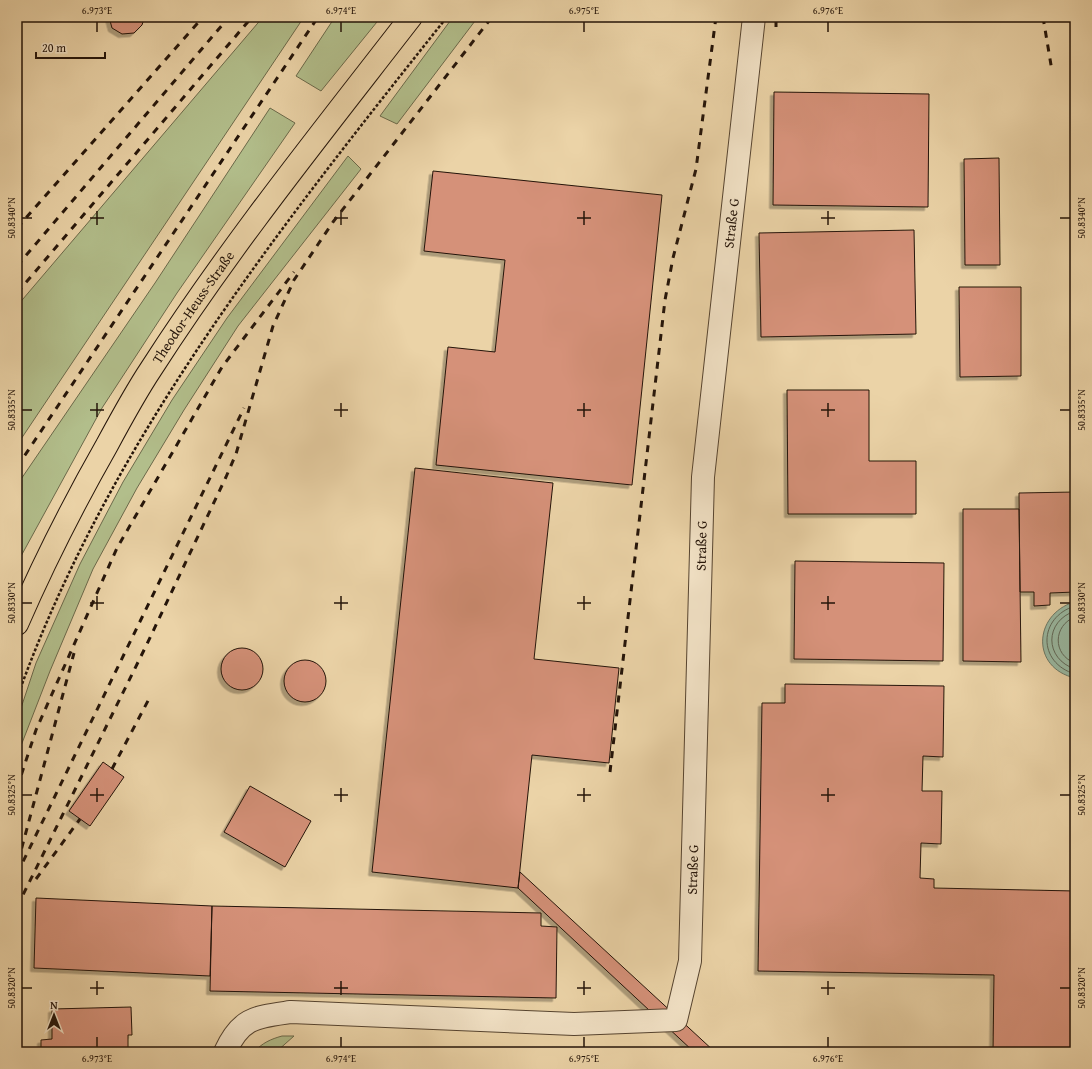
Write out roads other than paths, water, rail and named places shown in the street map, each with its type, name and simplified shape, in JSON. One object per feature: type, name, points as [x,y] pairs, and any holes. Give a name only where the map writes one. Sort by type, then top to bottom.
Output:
[{"type":"main road","name":"Theodor-Heuss-Straße","points":[[17,624],[38,574],[73,505],[150,370],[267,204],[411,17]]},
{"type":"street","name":"Straße G","points":[[225,1052],[233,1035],[245,1024],[257,1017],[291,1012],[574,1024],[676,1020],[690,962],[703,477],[754,17]]},
{"type":"water","points":[[1074,602],[1075,678],[1061,672],[1051,664],[1045,653],[1043,641],[1045,629],[1051,618],[1060,609]]},
{"type":"railway","points":[[17,228],[203,17]]},
{"type":"railway","points":[[17,266],[229,17]]},
{"type":"railway","points":[[17,293],[252,17]]},
{"type":"railway","points":[[17,467],[318,17]]},
{"type":"railway","points":[[17,907],[147,644],[226,477],[236,454],[273,326],[294,280],[333,222],[492,17]]},
{"type":"railway","points":[[610,772],[665,300],[673,258],[696,169],[716,17]]},
{"type":"railway","points":[[776,17],[776,27]]},
{"type":"railway","points":[[1043,17],[1052,71]]},
{"type":"railway","points":[[17,788],[36,730],[117,548],[222,367],[294,272]]},
{"type":"railway","points":[[17,874],[244,408]]},
{"type":"railway","points":[[18,862],[74,653]]},
{"type":"railway","points":[[112,769],[150,697]]},
{"type":"railway","points":[[36,879],[80,819]]}]
